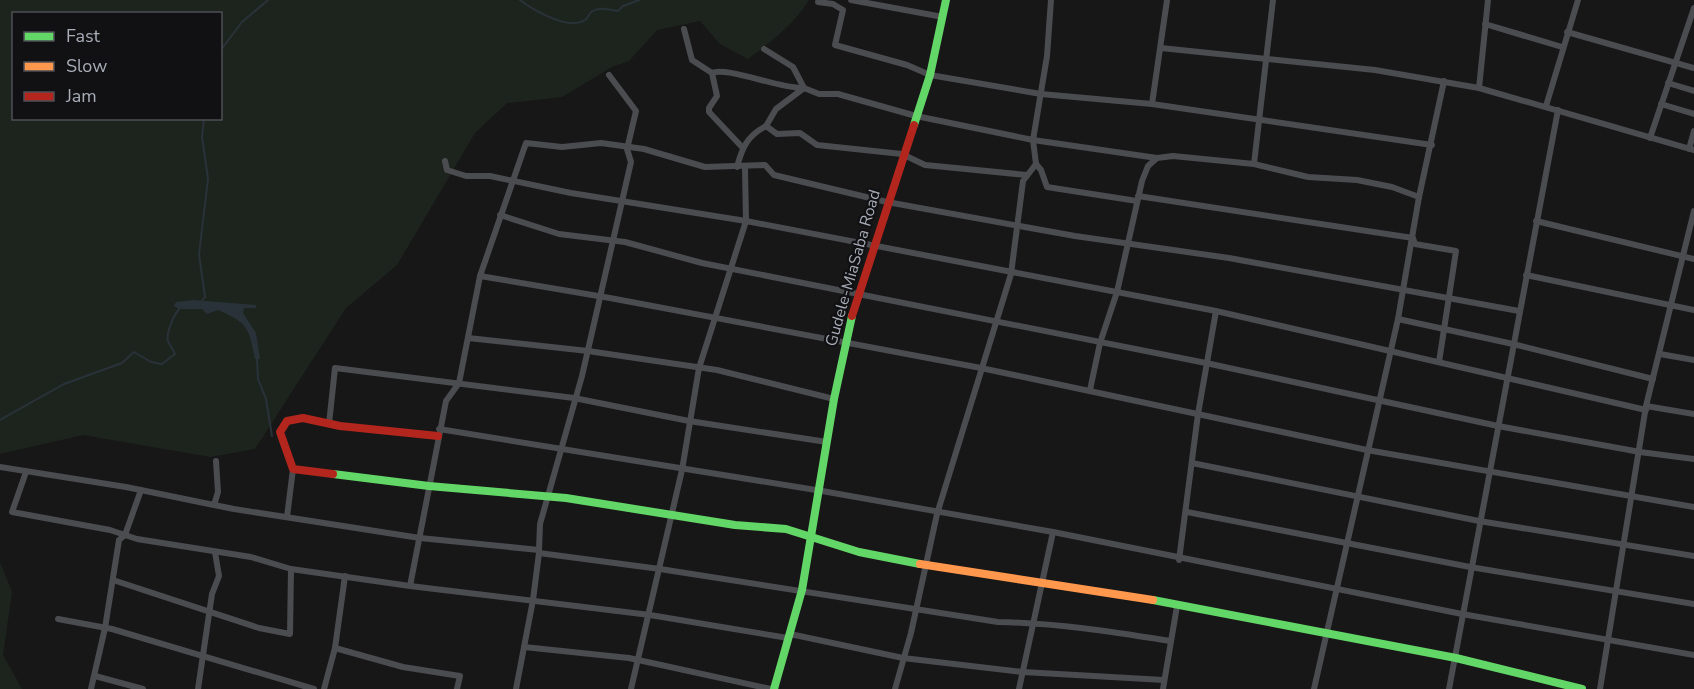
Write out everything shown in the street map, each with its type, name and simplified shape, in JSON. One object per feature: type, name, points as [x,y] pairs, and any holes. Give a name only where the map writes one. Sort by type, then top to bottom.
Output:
[{"type":"street","points":[[851,0],[943,17]]},
{"type":"street","name":"Gudele-MiaSaba Road","points":[[772,689],[802,590],[822,491],[834,399],[857,295],[930,75],[946,0]]},
{"type":"street","points":[[895,689],[937,514],[1011,274],[1023,181],[1035,164],[1034,140],[1047,56],[1051,0]]},
{"type":"street","points":[[1152,104],[1167,0]]},
{"type":"street","points":[[1254,165],[1273,0]]},
{"type":"street","points":[[1479,88],[1488,0]]},
{"type":"street","points":[[1546,106],[1578,0]]},
{"type":"street","points":[[819,2],[833,4],[843,10],[835,45],[907,64],[930,75],[1041,94],[1152,104],[1432,145]]},
{"type":"street","points":[[1650,138],[1675,62],[1692,20],[1694,8]]},
{"type":"street","points":[[1485,24],[1562,47]]},
{"type":"street","points":[[684,29],[692,60],[712,73],[729,72],[759,82],[804,88],[819,94],[838,94],[916,116],[1034,140],[1157,158],[1173,156],[1254,165],[1308,177],[1357,180],[1392,186],[1419,197]]},
{"type":"street","points":[[1567,32],[1694,68]]},
{"type":"street","points":[[1161,48],[1375,70],[1444,81],[1546,106],[1691,149],[1694,131]]},
{"type":"street","points":[[764,49],[793,67],[804,88]]},
{"type":"street","points":[[712,73],[717,96],[709,112],[742,147]]},
{"type":"street","points":[[516,689],[533,600],[540,524],[588,351],[631,162],[627,149],[636,111],[609,75]]},
{"type":"street","points":[[1314,689],[1398,319],[1419,197],[1444,81]]},
{"type":"street","points":[[1668,83],[1694,91]]},
{"type":"street","points":[[737,167],[742,147],[754,132],[766,126],[776,109],[804,88]]},
{"type":"street","points":[[1661,104],[1694,114]]},
{"type":"street","points":[[1449,689],[1470,567],[1558,110]]},
{"type":"street","points":[[766,126],[777,134],[800,133],[817,145],[844,146],[902,154],[925,165],[1027,174]]},
{"type":"street","points":[[410,586],[446,401],[459,383],[480,276],[526,143],[562,147],[602,143],[627,149],[644,149],[705,167],[745,168],[753,164],[765,165],[774,175],[887,202],[1240,260],[1519,311]]},
{"type":"street","points":[[1089,390],[1100,343],[1117,292],[1138,199],[1148,166],[1157,158]]},
{"type":"street","points":[[445,161],[447,170],[455,173],[746,221],[873,248],[1216,311],[1506,379],[1646,408],[1694,414]]},
{"type":"street","points":[[1035,164],[1041,170],[1047,188],[1413,238]]},
{"type":"street","points":[[632,689],[682,470],[699,368],[746,221],[745,168]]},
{"type":"street","points":[[1600,689],[1610,640],[1646,408],[1694,214]]},
{"type":"street","points":[[500,215],[559,234],[625,242],[857,295],[1206,363],[1378,402],[1640,452],[1694,459]]},
{"type":"street","points":[[1536,221],[1694,259]]},
{"type":"street","points":[[1413,238],[1415,244],[1456,251],[1439,362]]},
{"type":"street","points":[[1526,275],[1694,310]]},
{"type":"street","points":[[480,276],[599,296],[981,368],[1367,450],[1694,507]]},
{"type":"street","points":[[1179,561],[1198,414],[1216,311]]},
{"type":"street","points":[[1398,319],[1513,344],[1653,379]]},
{"type":"street","points":[[468,338],[588,351],[699,368],[834,399]]},
{"type":"street","points":[[1660,354],[1694,360]]},
{"type":"street","points":[[329,424],[335,368],[574,398],[690,421],[827,442]]},
{"type":"street","points":[[287,517],[293,469],[280,432],[288,421],[303,418],[329,424],[439,433],[562,450],[822,491],[937,514],[1053,532],[1462,614],[1694,656]]},
{"type":"street","points":[[214,505],[218,492],[216,461]]},
{"type":"street","points":[[1192,463],[1479,521],[1694,556]]},
{"type":"street","points":[[0,467],[420,538],[660,568],[998,622],[1100,629],[1170,641]]},
{"type":"street","points":[[293,469],[429,486],[547,497],[671,516],[774,527],[813,536],[858,552],[926,565],[1107,591],[1456,657],[1582,689]]},
{"type":"street","points":[[26,472],[12,512],[251,557],[291,569],[650,615],[789,636],[903,658],[1023,672],[1164,680]]},
{"type":"street","points":[[91,689],[105,628],[119,540],[125,535],[141,490]]},
{"type":"street","points":[[1186,512],[1470,567],[1694,604]]},
{"type":"street","points":[[1019,689],[1053,532]]},
{"type":"street","points":[[198,689],[212,594],[219,576],[215,552]]},
{"type":"street","points":[[112,580],[210,613],[290,634],[291,569]]},
{"type":"street","points":[[324,689],[335,648],[345,576]]},
{"type":"street","points":[[1163,689],[1177,606]]},
{"type":"street","points":[[58,619],[105,628],[204,654],[314,689]]},
{"type":"street","points":[[524,647],[639,661],[772,689]]},
{"type":"street","points":[[335,648],[403,667],[460,676],[457,689]]},
{"type":"street","points":[[94,676],[143,689]]},
{"type":"shaded area","points":[[0,0],[809,0],[789,25],[748,59],[720,44],[700,21],[657,30],[629,61],[612,67],[562,97],[507,103],[475,133],[397,265],[346,308],[255,449],[210,457],[83,435],[0,454]]},
{"type":"shaded area","points":[[193,300],[256,305],[256,308],[244,308],[243,313],[256,333],[260,359],[255,359],[249,333],[236,319],[218,310],[207,314],[202,309],[179,309],[174,306],[176,302]]},
{"type":"shaded area","points":[[0,562],[12,592],[3,655],[22,689],[0,689]]},
{"type":"waterway","points":[[222,48],[242,22],[268,0]]},
{"type":"waterway","points":[[520,0],[542,14],[570,23],[585,20],[594,10],[618,11],[623,6],[639,0]]},
{"type":"waterway","points":[[202,301],[205,297],[199,254],[208,179],[202,137],[204,120]]},
{"type":"waterway","points":[[0,420],[64,384],[122,363],[134,352],[151,362],[162,364],[175,354],[169,342],[168,333],[175,314],[180,308]]},
{"type":"waterway","points":[[257,359],[258,379],[266,399],[272,436]]},
{"type":"traffic: fast","points":[[914,125],[930,75],[946,0]]},
{"type":"traffic: fast","points":[[774,689],[802,590],[834,399],[852,316]]},
{"type":"traffic: fast","points":[[333,474],[429,486],[566,498],[735,525],[786,529],[859,552],[920,564]]},
{"type":"traffic: fast","points":[[1153,600],[1456,658],[1582,689]]},
{"type":"traffic: slow","points":[[920,564],[1153,600]]},
{"type":"traffic: jam","points":[[852,316],[914,125]]},
{"type":"traffic: jam","points":[[333,474],[293,469],[280,432],[287,421],[303,418],[340,426],[438,436]]}]
